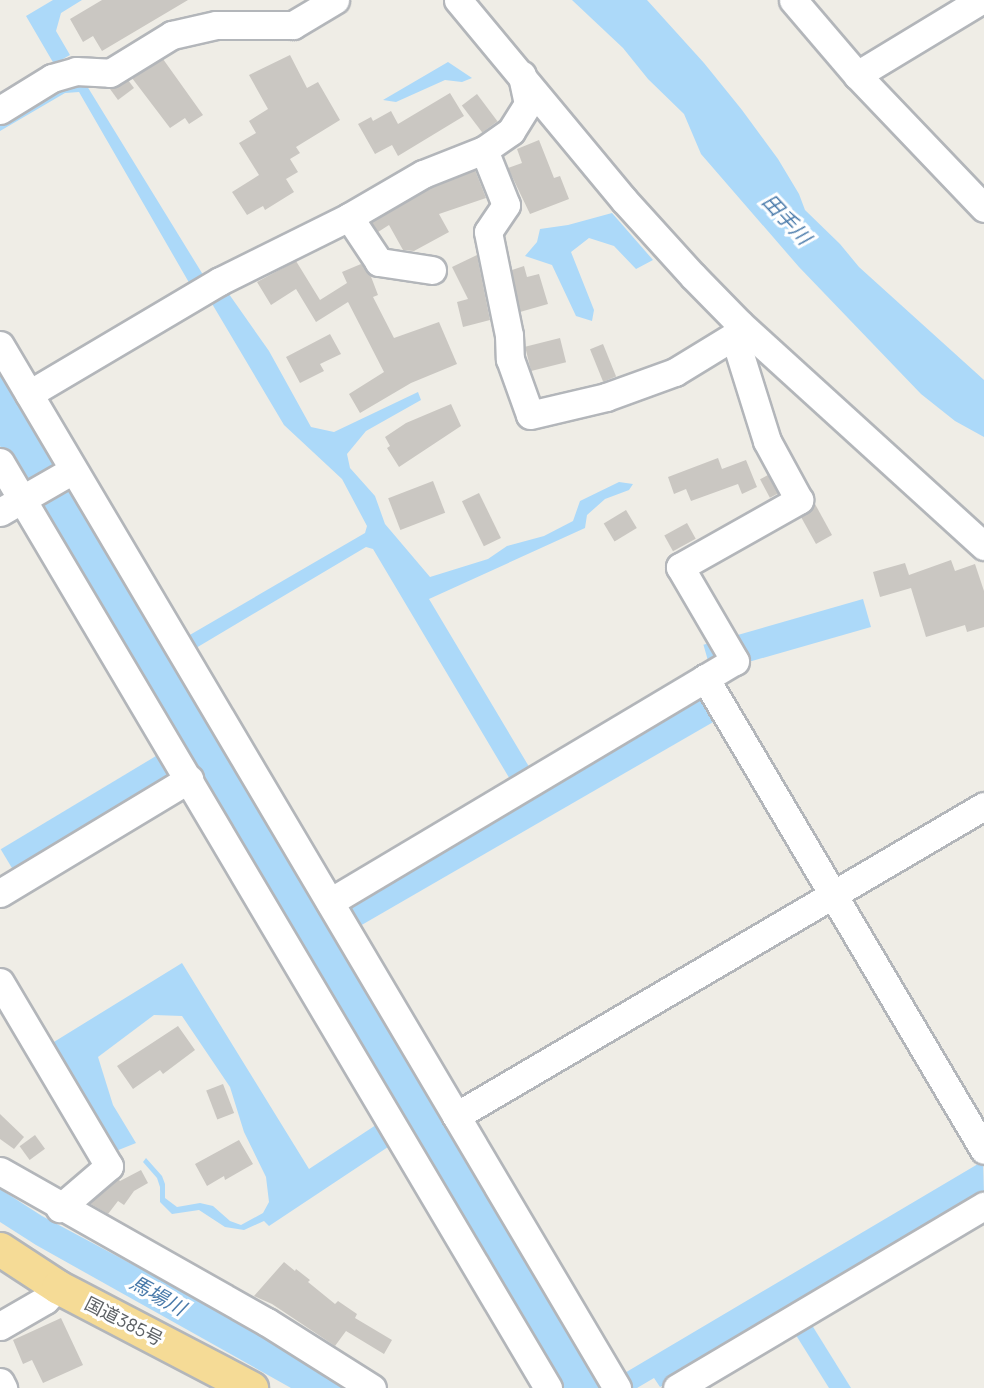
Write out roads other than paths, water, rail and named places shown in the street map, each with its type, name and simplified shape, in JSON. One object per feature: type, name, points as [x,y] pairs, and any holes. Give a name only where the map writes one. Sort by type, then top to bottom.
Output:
[{"type":"highway","name":"国道385号","points":[[0,1249],[58,1287],[251,1388]]},
{"type":"street","points":[[0,110],[52,78],[76,71],[110,73],[172,35],[216,25],[293,25],[335,0]]},
{"type":"street","points":[[458,0],[624,200],[737,330],[984,546]]},
{"type":"street","points":[[793,0],[857,75],[984,208]]},
{"type":"street","points":[[857,75],[981,0]]},
{"type":"street","points":[[29,394],[220,281],[349,217],[423,174],[484,150],[511,131],[528,105],[522,75]]},
{"type":"street","points":[[484,150],[506,205],[488,232],[509,335],[510,359],[530,415],[606,397],[675,372],[737,330]]},
{"type":"street","points":[[349,217],[379,262],[432,270]]},
{"type":"street","points":[[330,902],[735,661],[680,567],[799,500],[767,441],[737,330]]},
{"type":"street","points":[[0,345],[29,394],[38,490],[189,779],[548,1388]]},
{"type":"street","points":[[0,462],[38,490],[330,902],[617,1388]]},
{"type":"street","points":[[705,678],[984,1150]]},
{"type":"street","points":[[0,893],[189,779]]},
{"type":"street","points":[[456,1116],[984,806]]},
{"type":"street","points":[[0,982],[109,1166],[60,1208]]},
{"type":"street","points":[[0,1172],[60,1208],[267,1322],[372,1388]]},
{"type":"street","points":[[677,1388],[984,1206]]},
{"type":"street","points":[[0,1326],[45,1300],[58,1287]]},
{"type":"street","points":[[0,1382],[3,1388]]},
{"type":"water","points":[[53,0],[82,0],[61,13],[56,31],[70,55],[54,64],[26,16]]},
{"type":"water","name":"田手川","points":[[572,0],[647,0],[704,63],[742,110],[778,159],[799,194],[805,210],[840,244],[859,267],[984,380],[984,437],[955,421],[921,394],[799,267],[701,154],[684,114],[648,79],[623,48]]},
{"type":"water","points":[[448,62],[472,78],[462,82],[445,80],[396,102],[383,100]]},
{"type":"water","points":[[80,83],[87,86],[205,278],[191,286],[79,92],[65,93],[0,131],[0,123],[63,86]]},
{"type":"water","points":[[612,213],[653,260],[636,269],[614,246],[589,238],[571,252],[594,310],[592,321],[576,316],[552,265],[525,256],[537,242],[540,229],[568,225]]},
{"type":"water","points":[[224,287],[269,351],[311,427],[334,432],[418,392],[421,400],[366,431],[347,454],[350,468],[375,496],[385,524],[430,577],[488,559],[507,546],[544,536],[573,521],[580,501],[619,482],[633,484],[629,490],[605,499],[587,515],[585,528],[429,599],[531,770],[511,781],[373,549],[366,547],[196,648],[188,636],[365,533],[367,526],[342,479],[284,425],[208,297]]},
{"type":"water","points":[[0,362],[607,1388],[558,1388],[23,485],[0,446]]},
{"type":"water","points":[[863,599],[871,627],[711,673],[703,645]]},
{"type":"water","points":[[700,695],[715,721],[356,928],[341,902]]},
{"type":"water","points":[[161,753],[173,773],[13,869],[1,849]]},
{"type":"water","points":[[182,963],[309,1169],[379,1123],[391,1145],[269,1226],[264,1221],[244,1230],[225,1227],[199,1210],[172,1214],[160,1202],[160,1187],[157,1178],[143,1162],[146,1158],[162,1176],[165,1184],[165,1198],[177,1207],[200,1203],[213,1206],[230,1221],[241,1225],[263,1213],[269,1202],[266,1177],[244,1132],[230,1087],[182,1016],[154,1015],[98,1057],[113,1105],[136,1143],[111,1153],[49,1045]]},
{"type":"water","points":[[983,1161],[984,1196],[660,1387],[654,1378],[637,1388],[631,1388],[623,1374]]},
{"type":"water","name":"馬場川","points":[[0,1189],[42,1216],[257,1331],[345,1388],[291,1388],[36,1245],[0,1222]]},
{"type":"water","points":[[810,1322],[851,1388],[829,1388],[794,1332]]}]
